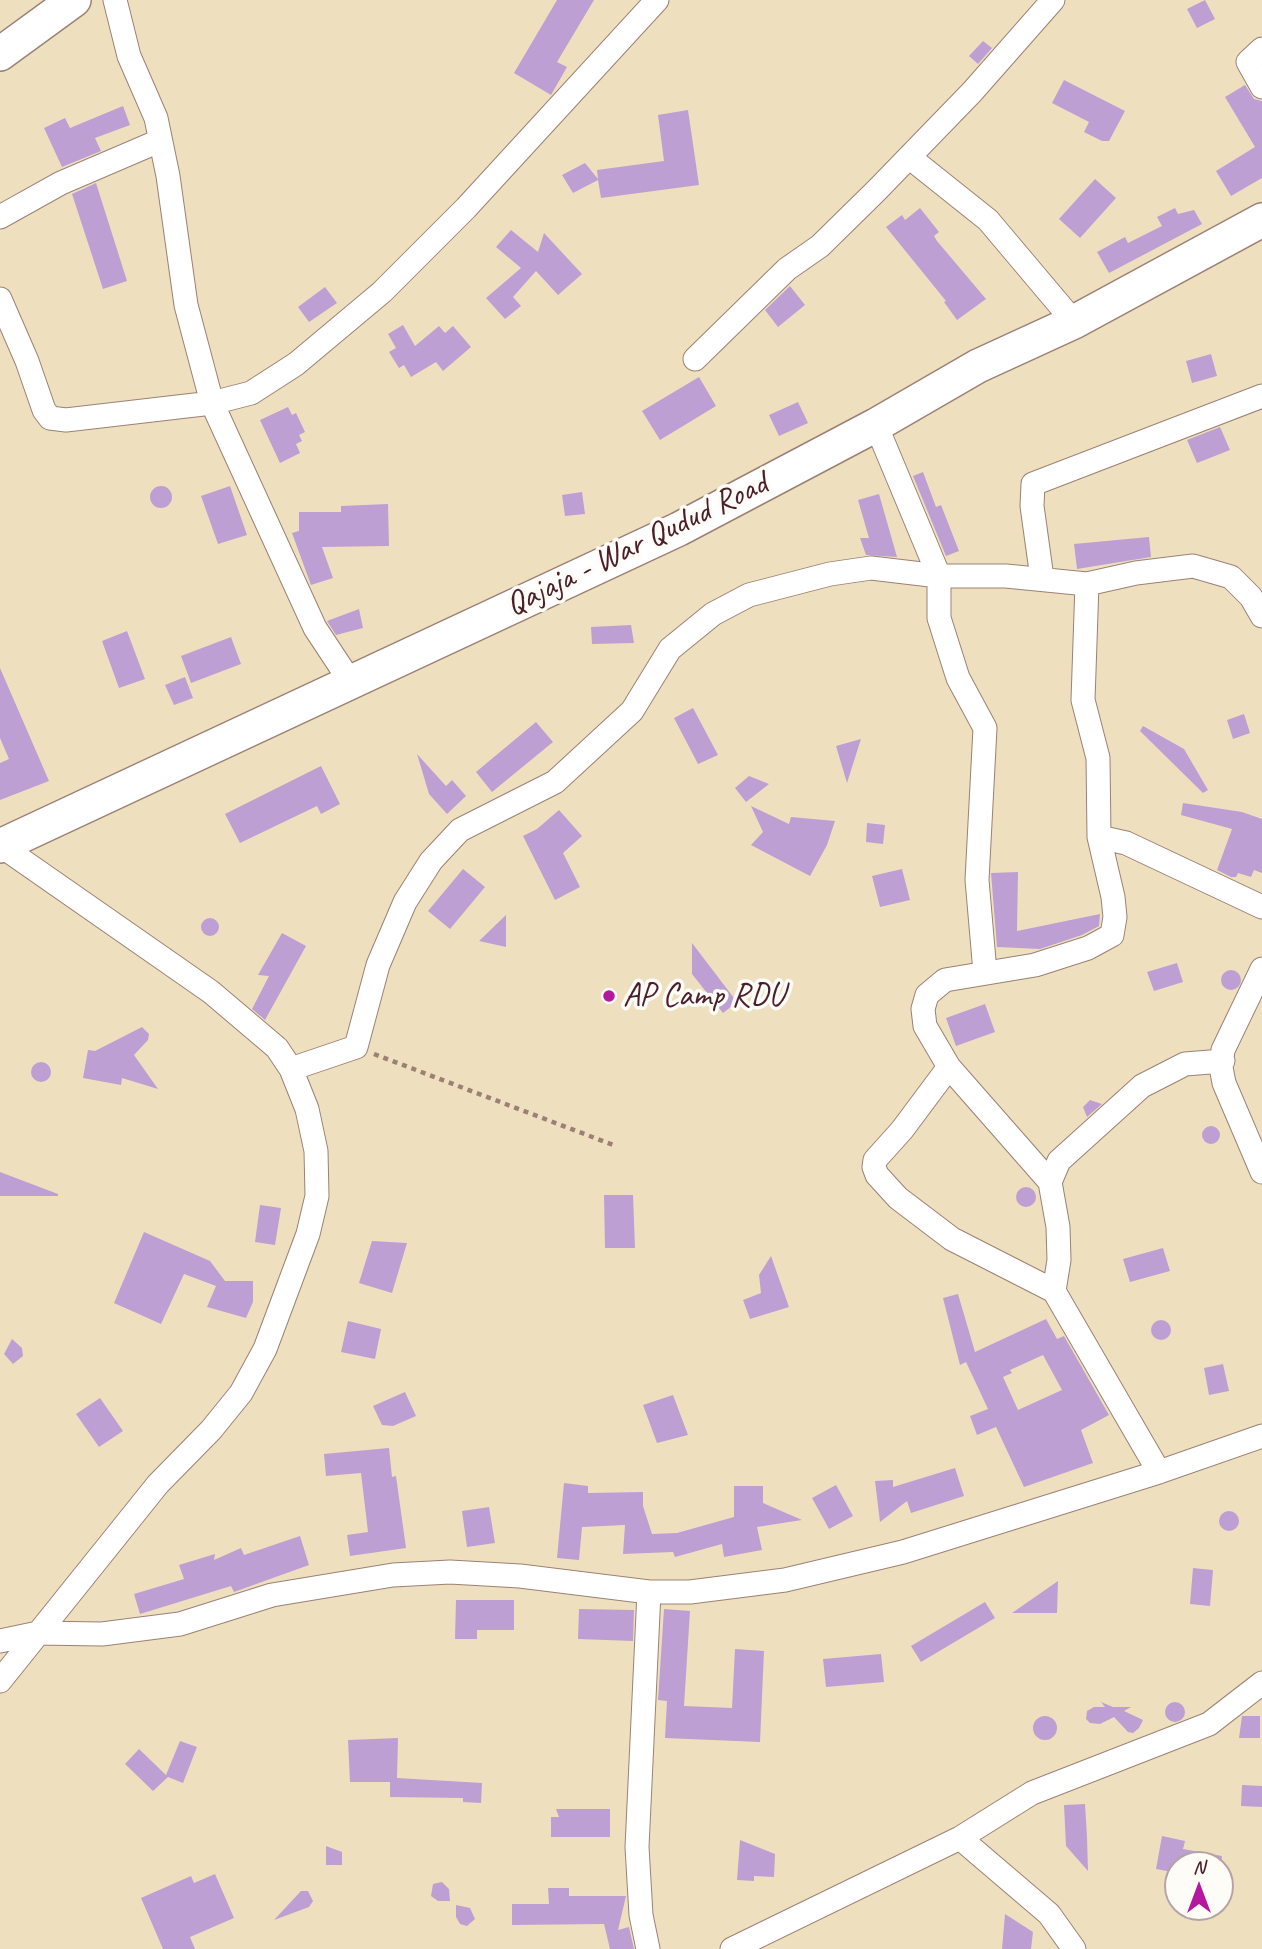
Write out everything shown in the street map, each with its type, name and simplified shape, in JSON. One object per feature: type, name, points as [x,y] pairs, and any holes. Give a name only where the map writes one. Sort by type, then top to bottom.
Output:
[{"type":"street","points":[[0,54],[74,0]]},
{"type":"street","points":[[115,0],[129,56],[156,118],[168,176],[186,305],[212,403],[315,628],[350,681]]},
{"type":"street","points":[[0,299],[27,361],[44,410],[50,418],[66,420],[212,403],[251,393],[296,364],[382,292],[466,208],[657,0]]},
{"type":"street","points":[[695,359],[787,269],[820,246],[909,157],[972,92],[1053,0]]},
{"type":"street","points":[[1262,49],[1248,62],[1262,87]]},
{"type":"street","points":[[0,217],[61,183],[159,141]]},
{"type":"street","points":[[909,157],[989,220],[1073,322]]},
{"type":"street","name":"Qajaja - War Qudud Road","points":[[0,845],[679,529],[876,425],[978,366],[1073,322],[1262,220]]},
{"type":"street","points":[[1042,578],[1032,484],[1262,396]]},
{"type":"street","points":[[876,425],[939,576],[939,618],[958,678],[985,728],[977,880],[985,972]]},
{"type":"street","points":[[291,1069],[356,1047],[377,965],[405,902],[431,862],[460,830],[555,782],[632,711],[670,649],[713,614],[749,595],[830,574],[871,568],[939,576],[1042,578],[1087,584],[1136,573],[1193,566],[1231,577],[1251,597],[1262,617]]},
{"type":"street","points":[[1054,1291],[1059,1260],[1058,1227],[1050,1182],[949,1067],[925,1026],[923,1009],[927,995],[945,980],[1035,965],[1088,947],[1112,935],[1115,917],[1113,897],[1099,837],[1098,758],[1083,701],[1087,584]]},
{"type":"street","points":[[1099,837],[1126,843],[1262,907]]},
{"type":"street","points":[[0,845],[211,992],[277,1048],[291,1069],[307,1109],[316,1151],[317,1196],[308,1234],[265,1349],[234,1402],[158,1484],[0,1681]]},
{"type":"street","points":[[1262,968],[1223,1050],[1221,1067],[1224,1083],[1262,1172]]},
{"type":"street","points":[[1050,1182],[1059,1161],[1142,1086],[1185,1064],[1223,1061]]},
{"type":"street","points":[[949,1067],[876,1160],[877,1175],[898,1198],[952,1239],[1054,1291],[1159,1472]]},
{"type":"street","points":[[0,1641],[38,1633],[102,1634],[180,1623],[272,1595],[393,1575],[450,1572],[649,1592],[735,1588],[845,1567],[903,1552],[1159,1472],[1262,1436]]},
{"type":"street","points":[[648,1949],[641,1915],[637,1847],[649,1592]]},
{"type":"street","points":[[732,1949],[960,1838],[1032,1793],[1209,1724],[1262,1683]]},
{"type":"street","points":[[960,1838],[1049,1914],[1074,1949]]},
{"type":"path","points":[[356,1047],[616,1146]]},
{"type":"building","points":[[557,0],[594,0],[557,62],[567,67],[551,95],[514,73]]},
{"type":"building","points":[[1205,0],[1215,19],[1197,28],[1187,9]]},
{"type":"building","points":[[983,41],[992,48],[978,64],[969,56]]},
{"type":"building","points":[[1064,80],[1125,111],[1109,141],[1102,141],[1084,132],[1089,122],[1052,103]]},
{"type":"building","points":[[1245,85],[1254,99],[1262,101],[1262,178],[1231,196],[1216,171],[1255,147],[1225,97]]},
{"type":"building","points":[[123,106],[130,125],[95,138],[101,151],[62,167],[44,128],[65,118],[70,128]]},
{"type":"building","points":[[688,110],[699,185],[601,198],[598,180],[573,193],[562,175],[585,163],[598,179],[597,170],[664,161],[658,115]]},
{"type":"building","points":[[1095,179],[1116,198],[1080,238],[1059,219]]},
{"type":"building","points":[[96,183],[127,281],[103,289],[72,194]]},
{"type":"building","points":[[920,208],[939,232],[934,236],[937,241],[986,299],[957,320],[944,302],[946,301],[886,227],[902,215],[905,220]]},
{"type":"building","points":[[1175,208],[1178,214],[1194,210],[1202,224],[1109,273],[1097,252],[1125,237],[1128,243],[1162,226],[1157,217]]},
{"type":"building","points":[[511,230],[538,252],[544,233],[582,274],[558,295],[536,271],[513,297],[521,306],[505,319],[486,298],[521,268],[496,247]]},
{"type":"building","points":[[790,286],[805,305],[778,327],[765,310]]},
{"type":"building","points":[[325,287],[337,303],[309,322],[298,307]]},
{"type":"building","points":[[403,325],[415,346],[439,326],[445,333],[453,326],[471,347],[443,371],[436,362],[411,377],[404,365],[399,368],[389,352],[396,348],[388,334]]},
{"type":"building","points":[[1211,354],[1217,376],[1192,383],[1186,361]]},
{"type":"building","points":[[699,377],[716,406],[660,440],[642,411]]},
{"type":"building","points":[[798,402],[808,423],[779,436],[769,415]]},
{"type":"building","points":[[288,407],[292,415],[296,413],[305,432],[299,435],[302,441],[296,444],[300,453],[280,463],[260,420]]},
{"type":"building","points":[[1220,427],[1230,450],[1197,463],[1187,440]]},
{"type":"building","points":[[923,472],[936,507],[941,505],[959,551],[946,556],[913,476]]},
{"type":"building","points":[[161,486],[169,489],[172,497],[169,505],[161,508],[153,505],[150,497],[153,489]]},
{"type":"building","points":[[230,486],[247,535],[218,544],[201,496]]},
{"type":"building","points":[[582,492],[585,514],[565,516],[562,495]]},
{"type":"building","points":[[879,494],[897,557],[866,555],[860,538],[869,538],[858,500]]},
{"type":"building","points":[[388,504],[389,546],[322,547],[333,578],[311,585],[292,533],[299,531],[299,512],[341,512],[341,506]]},
{"type":"building","points":[[1149,537],[1151,557],[1077,569],[1074,544]]},
{"type":"building","points":[[359,609],[363,628],[336,635],[327,621]]},
{"type":"building","points":[[631,625],[634,643],[592,644],[591,627]]},
{"type":"building","points":[[127,631],[145,679],[119,688],[102,641]]},
{"type":"building","points":[[231,637],[241,664],[191,683],[181,656]]},
{"type":"building","points":[[0,668],[49,781],[0,800],[0,763],[9,759],[0,738]]},
{"type":"building","points":[[185,677],[193,698],[174,705],[165,685]]},
{"type":"building","points":[[693,708],[718,755],[698,764],[674,718]]},
{"type":"building","points":[[1244,714],[1250,733],[1233,739],[1227,720]]},
{"type":"building","points":[[536,722],[553,742],[492,792],[476,772]]},
{"type":"building","points":[[1143,726],[1184,749],[1208,790],[1203,793],[1140,731]]},
{"type":"building","points":[[861,739],[847,783],[836,746]]},
{"type":"building","points":[[417,754],[446,786],[452,780],[466,796],[447,814],[429,794]]},
{"type":"building","points":[[321,766],[340,804],[321,814],[317,806],[240,843],[225,814]]},
{"type":"building","points":[[749,776],[769,784],[746,802],[735,788]]},
{"type":"building","points":[[1183,803],[1242,812],[1262,819],[1262,873],[1254,870],[1251,877],[1238,873],[1236,877],[1231,877],[1217,870],[1232,829],[1181,815]]},
{"type":"building","points":[[751,806],[789,824],[791,817],[835,821],[827,845],[810,876],[751,845],[763,832]]},
{"type":"building","points":[[559,810],[582,836],[563,853],[580,887],[555,900],[523,836],[537,829]]},
{"type":"building","points":[[867,823],[885,825],[883,844],[866,842]]},
{"type":"building","points":[[463,869],[485,887],[450,929],[428,911]]},
{"type":"building","points":[[902,869],[910,900],[880,907],[872,876]]},
{"type":"building","points":[[1018,872],[1017,931],[1100,914],[1099,926],[1082,935],[1040,949],[997,947],[991,873]]},
{"type":"building","points":[[506,915],[506,947],[479,941]]},
{"type":"building","points":[[206,918],[214,918],[219,927],[217,934],[206,936],[201,931],[201,923]]},
{"type":"building","points":[[282,933],[306,946],[265,1020],[252,1009],[269,976],[258,975]]},
{"type":"building","points":[[692,943],[737,1002],[723,1013],[692,974]]},
{"type":"building","points":[[1177,963],[1183,982],[1154,991],[1147,972]]},
{"type":"building","points":[[1231,970],[1238,973],[1241,980],[1238,987],[1231,990],[1224,987],[1221,980],[1224,973]]},
{"type":"building","points":[[985,1004],[995,1032],[956,1046],[946,1018]]},
{"type":"building","points":[[142,1027],[149,1034],[148,1040],[134,1055],[158,1089],[122,1078],[121,1085],[83,1078],[88,1050],[95,1051]]},
{"type":"building","points":[[41,1062],[48,1065],[51,1072],[48,1079],[41,1082],[34,1079],[31,1072],[34,1065]]},
{"type":"building","points":[[1090,1100],[1102,1104],[1087,1117],[1083,1107]]},
{"type":"building","points":[[1207,1126],[1215,1126],[1220,1135],[1218,1142],[1207,1144],[1202,1139],[1202,1131]]},
{"type":"building","points":[[0,1172],[58,1194],[58,1196],[0,1196]]},
{"type":"building","points":[[1026,1187],[1033,1190],[1036,1197],[1033,1204],[1026,1207],[1019,1204],[1016,1197],[1019,1190]]},
{"type":"building","points":[[604,1195],[633,1195],[635,1248],[605,1248]]},
{"type":"building","points":[[260,1205],[281,1208],[275,1245],[255,1242]]},
{"type":"building","points":[[144,1232],[210,1261],[225,1281],[253,1281],[253,1302],[246,1318],[207,1307],[216,1286],[184,1274],[161,1324],[114,1303]]},
{"type":"building","points":[[372,1241],[407,1243],[392,1293],[359,1283]]},
{"type":"building","points":[[1163,1248],[1170,1271],[1130,1282],[1123,1259]]},
{"type":"building","points":[[771,1256],[789,1307],[750,1319],[743,1300],[761,1293],[759,1275]]},
{"type":"building","points":[[958,1294],[975,1352],[1046,1319],[1057,1339],[1064,1336],[1109,1415],[1081,1430],[1093,1463],[1024,1487],[996,1427],[977,1435],[970,1416],[988,1409],[966,1362],[960,1365],[943,1298]],"holes":[[[1043,1355],[1062,1390],[1018,1410],[1003,1377],[1012,1373],[1010,1370]]]},
{"type":"building","points":[[1157,1320],[1165,1320],[1171,1330],[1165,1340],[1157,1340],[1151,1334],[1151,1326]]},
{"type":"building","points":[[348,1321],[381,1329],[375,1359],[341,1352]]},
{"type":"building","points":[[12,1339],[22,1348],[23,1356],[13,1364],[4,1354]]},
{"type":"building","points":[[1223,1364],[1229,1391],[1209,1395],[1204,1368]]},
{"type":"building","points":[[405,1392],[416,1416],[393,1426],[382,1425],[373,1406]]},
{"type":"building","points":[[673,1395],[688,1435],[657,1443],[643,1405]]},
{"type":"building","points":[[100,1398],[123,1431],[99,1447],[76,1414]]},
{"type":"building","points":[[389,1448],[392,1477],[396,1476],[406,1548],[350,1556],[347,1535],[368,1532],[361,1473],[326,1476],[324,1454]]},
{"type":"building","points":[[955,1468],[964,1496],[911,1513],[907,1501],[880,1522],[875,1481],[893,1480],[893,1487]]},
{"type":"building","points":[[564,1483],[588,1486],[588,1493],[643,1492],[643,1506],[652,1534],[677,1533],[734,1517],[734,1486],[763,1486],[763,1503],[802,1520],[757,1527],[762,1550],[724,1557],[722,1544],[675,1557],[673,1552],[623,1554],[625,1525],[582,1527],[579,1560],[557,1558]]},
{"type":"building","points":[[836,1485],[853,1516],[829,1529],[812,1498]]},
{"type":"building","points":[[489,1507],[495,1543],[467,1547],[462,1511]]},
{"type":"building","points":[[1225,1511],[1233,1511],[1239,1521],[1233,1531],[1225,1531],[1219,1525],[1219,1517]]},
{"type":"building","points":[[300,1536],[309,1565],[234,1592],[231,1586],[140,1614],[134,1594],[184,1579],[179,1565],[215,1554],[214,1560],[241,1548],[244,1555]]},
{"type":"building","points":[[1193,1568],[1213,1570],[1210,1606],[1190,1604]]},
{"type":"building","points":[[1058,1581],[1057,1613],[1012,1613]]},
{"type":"building","points":[[456,1600],[514,1600],[514,1630],[477,1630],[477,1639],[455,1639]]},
{"type":"building","points":[[985,1602],[995,1618],[921,1662],[911,1646]]},
{"type":"building","points":[[579,1609],[634,1610],[633,1641],[578,1639]]},
{"type":"building","points":[[664,1609],[690,1611],[684,1706],[732,1708],[735,1649],[764,1651],[760,1742],[665,1738],[667,1701],[658,1700]]},
{"type":"building","points":[[881,1654],[884,1682],[826,1687],[823,1659]]},
{"type":"building","points":[[1101,1702],[1113,1707],[1131,1707],[1124,1711],[1143,1720],[1139,1728],[1133,1733],[1128,1732],[1114,1717],[1100,1724],[1090,1723],[1086,1719],[1087,1711],[1094,1707],[1105,1707]]},
{"type":"building","points":[[1175,1702],[1182,1705],[1185,1712],[1182,1719],[1175,1722],[1168,1719],[1165,1712],[1168,1705]]},
{"type":"building","points":[[1045,1716],[1053,1720],[1057,1728],[1053,1736],[1045,1740],[1037,1736],[1033,1728],[1037,1720]]},
{"type":"building","points":[[1242,1716],[1260,1716],[1260,1738],[1239,1738]]},
{"type":"building","points":[[398,1738],[397,1778],[482,1783],[481,1803],[463,1802],[463,1798],[390,1797],[390,1782],[350,1782],[348,1740]]},
{"type":"building","points":[[180,1741],[197,1747],[183,1783],[168,1777],[153,1791],[125,1764],[139,1749],[166,1775]]},
{"type":"building","points":[[1242,1785],[1262,1786],[1262,1807],[1241,1806]]},
{"type":"building","points":[[1085,1804],[1088,1871],[1066,1846],[1064,1805]]},
{"type":"building","points":[[556,1809],[610,1809],[610,1837],[551,1837],[551,1817],[559,1817]]},
{"type":"building","points":[[1162,1836],[1185,1841],[1183,1849],[1194,1851],[1164,1851],[1164,1870],[1156,1869]]},
{"type":"building","points":[[740,1840],[775,1854],[774,1877],[754,1876],[754,1881],[737,1880]]},
{"type":"building","points":[[326,1846],[342,1852],[342,1865],[326,1865]]},
{"type":"building","points":[[215,1874],[234,1918],[190,1937],[195,1949],[163,1949],[141,1898],[191,1876],[194,1883]]},
{"type":"building","points":[[442,1882],[449,1889],[450,1901],[438,1901],[431,1896],[433,1884]]},
{"type":"building","points":[[548,1888],[569,1888],[569,1896],[626,1896],[618,1930],[629,1927],[634,1949],[610,1949],[604,1924],[512,1925],[512,1904],[549,1904]]},
{"type":"building","points":[[301,1891],[308,1891],[313,1901],[309,1907],[274,1920]]},
{"type":"building","points":[[456,1905],[470,1908],[475,1919],[467,1926],[460,1924],[456,1917]]},
{"type":"building","points":[[1005,1914],[1033,1932],[1031,1949],[1002,1949]]},
{"type":"place","name":"AP Camp RDU","points":[[609,996]]}]
